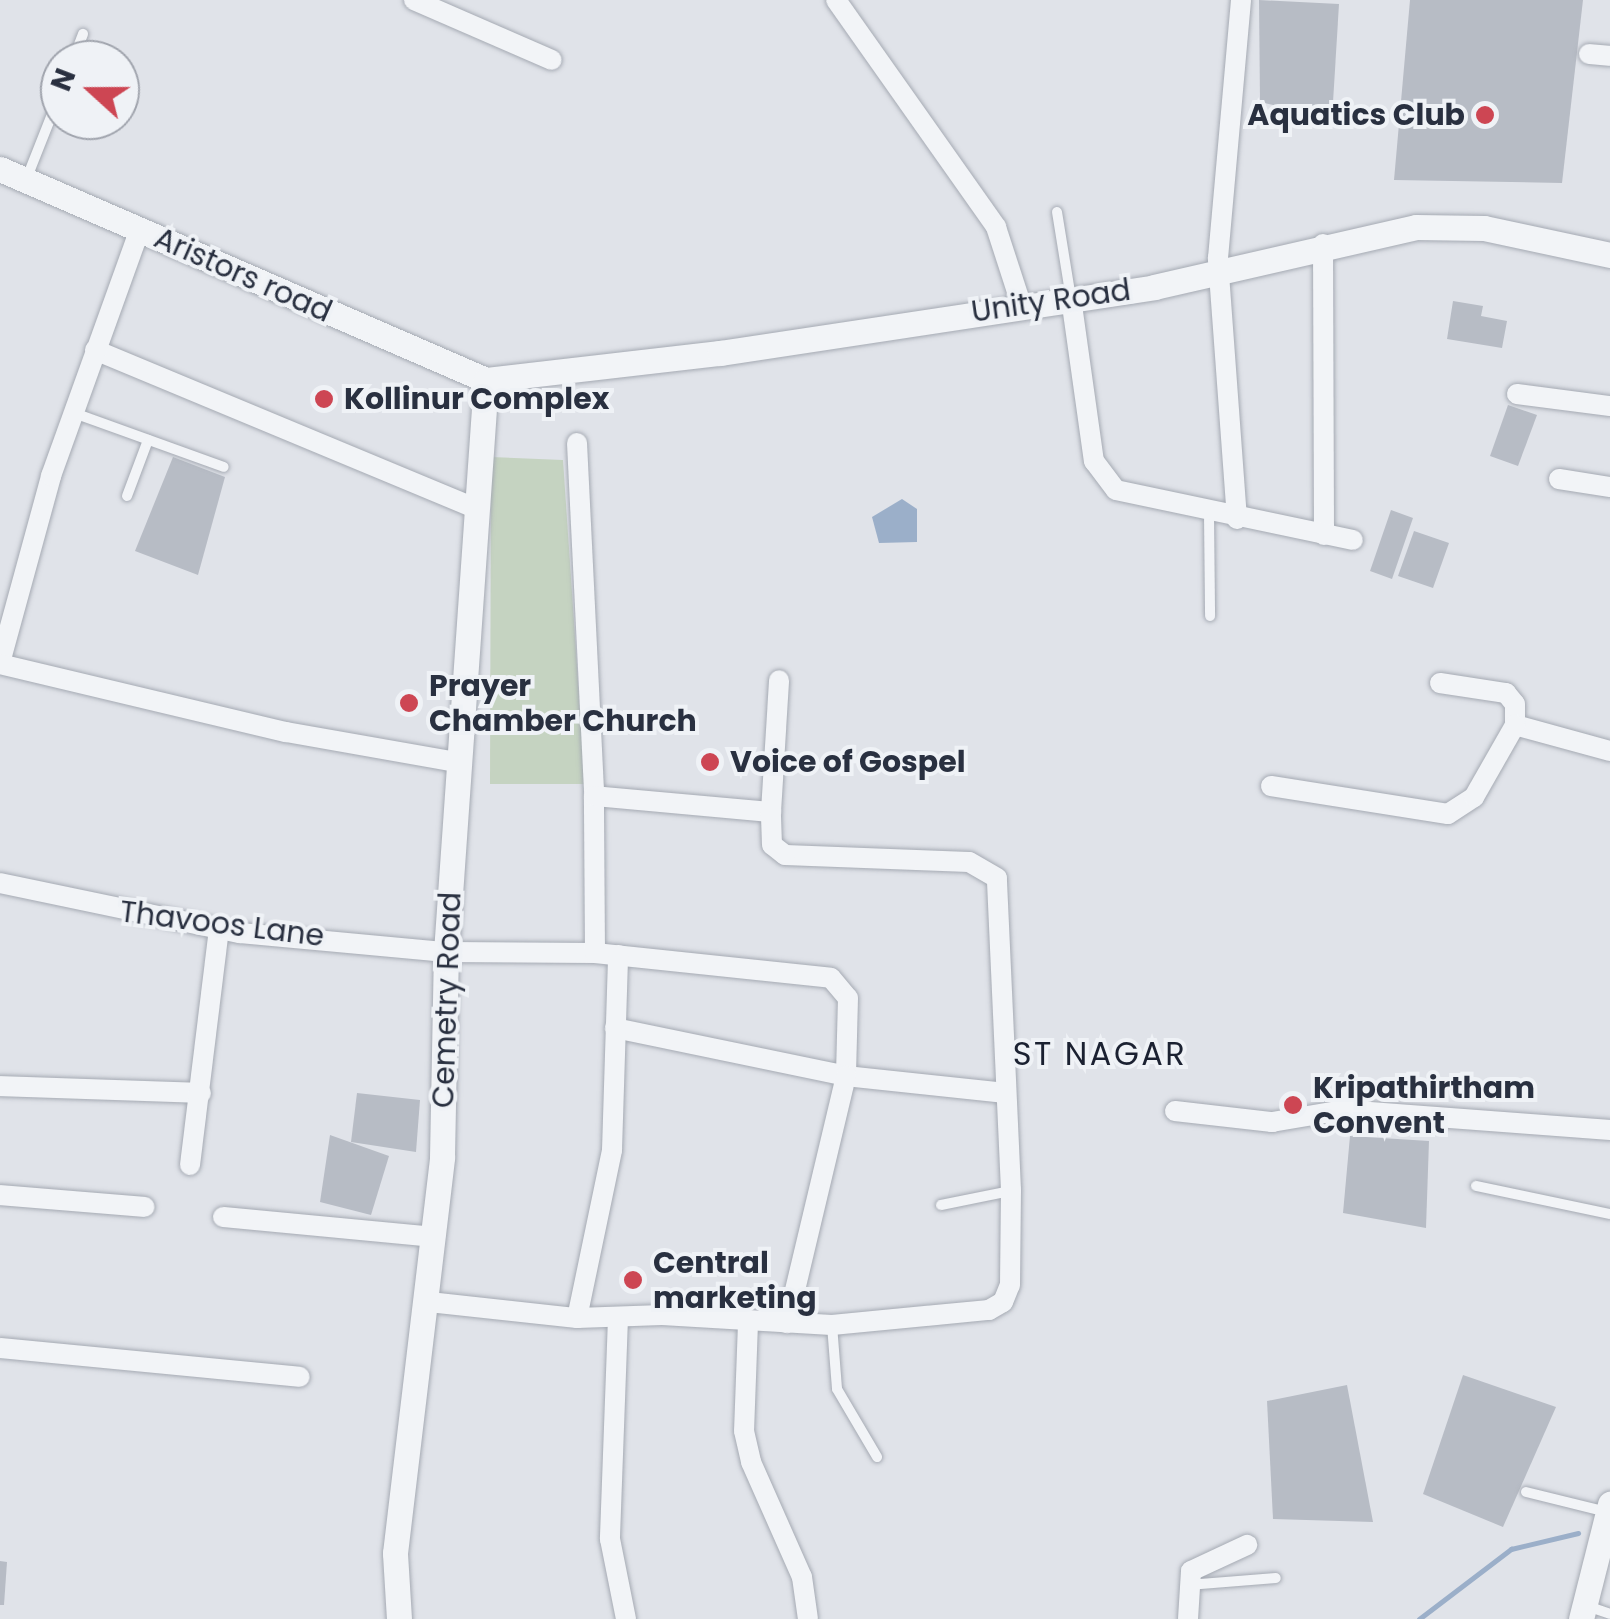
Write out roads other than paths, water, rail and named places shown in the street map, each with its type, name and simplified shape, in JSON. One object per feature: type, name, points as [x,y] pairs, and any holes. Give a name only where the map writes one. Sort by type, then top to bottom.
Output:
[{"type":"street","points":[[414,0],[552,60]]},
{"type":"street","points":[[836,0],[906,107],[996,226],[1021,304]]},
{"type":"street","points":[[1237,519],[1220,275],[1241,0]]},
{"type":"street","name":"Aristors road","points":[[0,169],[486,380]]},
{"type":"street","name":"Unity Road","points":[[486,380],[720,353],[1220,275],[1323,244],[1416,227],[1484,228],[1610,255]]},
{"type":"street","points":[[140,229],[74,413],[0,664],[286,732],[461,763]]},
{"type":"street","points":[[1323,244],[1324,535]]},
{"type":"street","points":[[1071,298],[1100,477],[1139,500],[1353,540]]},
{"type":"street","points":[[95,350],[477,509]]},
{"type":"street","name":"Cemetry Road","points":[[399,1619],[395,1552],[435,1237],[446,952],[486,380]]},
{"type":"street","points":[[1517,394],[1610,406]]},
{"type":"street","points":[[577,442],[594,796],[595,953]]},
{"type":"street","points":[[1560,479],[1610,487]]},
{"type":"street","points":[[429,1302],[576,1318],[662,1315],[748,1323],[832,1324],[990,1310],[1003,1302],[1010,1285],[1011,1190],[1002,892],[996,878],[970,862],[785,855],[772,845],[779,680]]},
{"type":"street","points":[[1271,786],[1448,814],[1474,797],[1516,725],[1515,704],[1506,693],[1440,682]]},
{"type":"street","points":[[1516,725],[1610,752]]},
{"type":"street","points":[[594,796],[771,812]]},
{"type":"street","name":"Thavoos Lane","points":[[0,883],[219,930],[446,952],[618,954],[831,978],[848,998],[846,1076],[786,1323]]},
{"type":"street","points":[[190,1165],[219,930]]},
{"type":"street","points":[[576,1318],[612,1150],[618,954]]},
{"type":"street","points":[[615,1028],[846,1076],[1006,1093]]},
{"type":"street","points":[[0,1086],[201,1092]]},
{"type":"street","points":[[1174,1111],[1272,1122],[1344,1110],[1610,1130]]},
{"type":"street","points":[[0,1195],[145,1207]]},
{"type":"street","points":[[222,1217],[435,1237]]},
{"type":"street","points":[[618,1318],[610,1539],[626,1619]]},
{"type":"street","points":[[748,1323],[744,1431],[751,1462],[802,1577],[808,1619]]},
{"type":"street","points":[[0,1348],[300,1377]]},
{"type":"street","points":[[1583,1612],[1609,1508]]},
{"type":"street","points":[[1188,1619],[1186,1586],[1200,1564],[1247,1545]]},
{"type":"lane","points":[[81,40],[83,34]]},
{"type":"lane","points":[[26,180],[42,140]]},
{"type":"lane","points":[[1057,212],[1071,298]]},
{"type":"lane","points":[[74,413],[224,467]]},
{"type":"lane","points":[[127,496],[148,440]]},
{"type":"lane","points":[[1210,514],[1210,616]]},
{"type":"lane","points":[[1476,1186],[1610,1214]]},
{"type":"lane","points":[[942,1205],[1011,1190]]},
{"type":"lane","points":[[832,1324],[837,1389],[877,1458]]},
{"type":"lane","points":[[1526,1492],[1609,1508]]},
{"type":"lane","points":[[1186,1586],[1276,1578]]},
{"type":"lane","points":[[1583,1612],[1610,1614]]},
{"type":"water","points":[[902,499],[917,509],[917,542],[879,543],[872,517]]},
{"type":"waterway","points":[[1419,1619],[1511,1549],[1578,1533]]},
{"type":"place","name":"Aquatics Club","points":[[1485,115]]},
{"type":"place","name":"Kollinur Complex","points":[[324,399]]},
{"type":"place","name":"Prayer Chamber Church","points":[[409,703]]},
{"type":"place","name":"Voice of Gospel","points":[[710,762]]},
{"type":"place","name":"Kripathirtham Convent","points":[[1293,1105]]},
{"type":"place","name":"Central marketing","points":[[633,1280]]},
{"type":"district","name":"ST NAGAR","points":[[1100,1054]]}]
